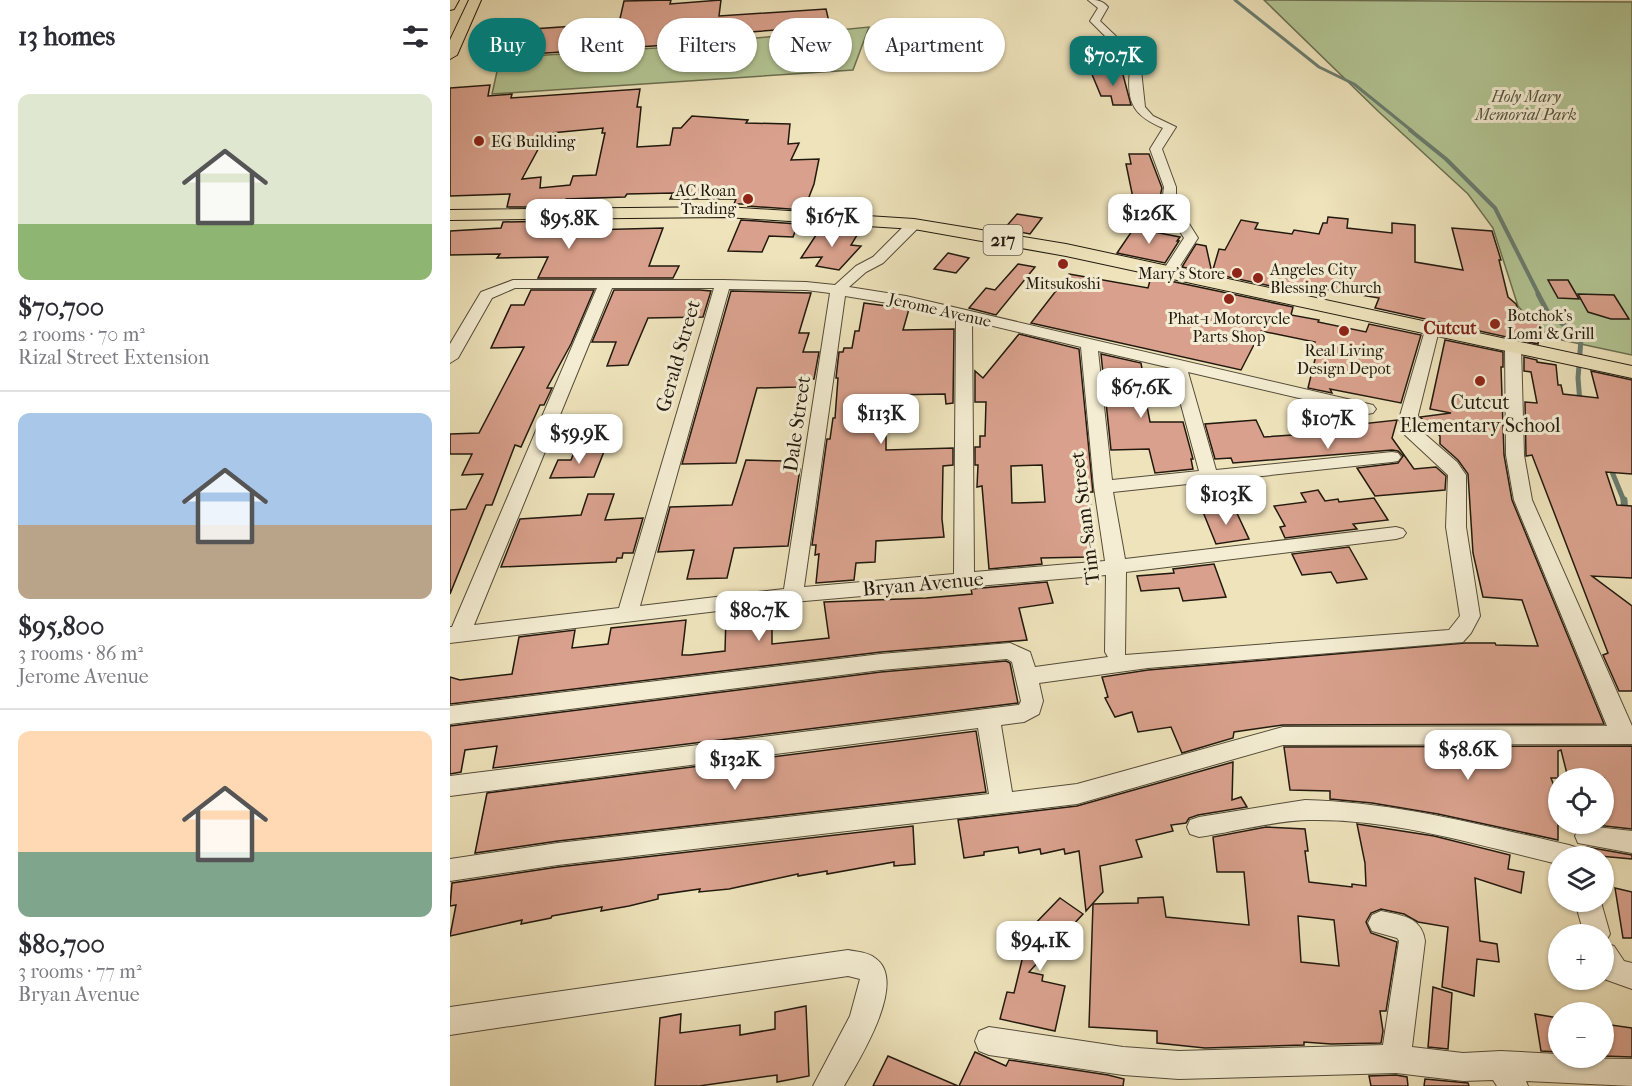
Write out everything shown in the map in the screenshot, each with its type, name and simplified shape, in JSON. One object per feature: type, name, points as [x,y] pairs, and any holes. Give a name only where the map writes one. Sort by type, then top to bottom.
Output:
[{"type":"main road","points":[[450,6],[453,0]]},
{"type":"main road","points":[[450,31],[464,0]]},
{"type":"main road","points":[[450,55],[475,0]]},
{"type":"main road","name":"217","points":[[450,215],[726,212],[1066,250],[1632,372]]},
{"type":"street","points":[[1093,0],[1103,7],[1095,21],[1117,42],[1121,60],[1136,70],[1133,80],[1137,90],[1139,108],[1149,118],[1170,127],[1156,149],[1170,187],[1169,203],[1191,238],[1169,272]]},
{"type":"street","points":[[838,290],[861,269],[874,264],[898,230]]},
{"type":"street","name":"Jerome Avenue","points":[[450,358],[486,295],[504,286],[522,284],[806,286],[906,301],[1367,409]]},
{"type":"street","name":"Gerald Street","points":[[628,613],[723,284]]},
{"type":"street","points":[[455,635],[606,285]]},
{"type":"street","name":"Dale Street","points":[[794,595],[838,290]]},
{"type":"street","points":[[964,316],[964,580]]},
{"type":"street","points":[[1028,676],[1148,660],[1455,637],[1464,628],[1470,616],[1456,527],[1457,475],[1451,466],[1411,431],[1408,419],[1431,330]]},
{"type":"street","name":"Tim-Sam Street","points":[[1089,344],[1103,487],[1116,567],[1116,652]]},
{"type":"street","points":[[450,870],[558,854],[1077,794],[1283,736],[1627,735],[1523,500],[1515,455],[1513,347]]},
{"type":"street","points":[[1178,364],[1209,476]]},
{"type":"street","points":[[1103,487],[1392,456]]},
{"type":"street","name":"Bryan Avenue","points":[[455,635],[794,595],[1116,567],[1396,533]]},
{"type":"street","points":[[450,715],[881,662],[1010,651],[1022,658],[1032,701],[1031,708],[1024,713],[450,786]]},
{"type":"street","points":[[988,717],[1002,802]]},
{"type":"street","points":[[1199,827],[1305,810],[1340,811],[1418,821],[1548,851]]},
{"type":"street","points":[[1587,836],[1632,842]]},
{"type":"street","points":[[1381,923],[1404,928],[1411,934],[1412,941],[1396,1059]]},
{"type":"street","points":[[450,1021],[848,963],[865,966],[874,975],[868,1011],[828,1086]]},
{"type":"street","points":[[1614,972],[1632,976]]},
{"type":"street","points":[[989,1041],[1124,1061],[1179,1065],[1396,1059],[1507,1075],[1632,1073]]},
{"type":"green space","name":"Holy Mary Memorial Park","points":[[1264,0],[1632,2],[1632,355],[1562,340],[1539,330],[1518,306],[1493,228],[1468,194],[1379,112]]},
{"type":"green space","points":[[864,27],[864,40],[852,70],[852,29]]},
{"type":"green space","points":[[769,37],[769,72],[823,72],[492,94],[497,72],[546,72],[546,55],[558,54],[558,72],[645,72],[645,49],[657,48],[657,72],[757,72],[757,38]]},
{"type":"building","points":[[671,0],[670,4],[721,0],[719,16],[826,9],[828,18],[769,18],[769,31],[757,31],[757,18],[657,18],[657,46],[645,47],[645,18],[620,18],[624,1]]},
{"type":"building","points":[[558,27],[558,52],[546,53],[546,28]]},
{"type":"building","points":[[1122,71],[1131,105],[1113,105],[1111,96],[1101,96],[1091,72]]},
{"type":"building","points":[[490,85],[488,96],[512,94],[511,98],[640,89],[637,107],[641,107],[637,147],[670,145],[673,128],[681,128],[692,116],[748,120],[746,123],[790,124],[788,144],[799,143],[791,160],[819,159],[814,184],[804,210],[734,204],[736,199],[670,199],[673,193],[566,199],[563,207],[507,207],[510,194],[450,196],[450,88]],"holes":[[[603,128],[602,133],[605,133],[596,175],[573,176],[570,185],[540,188],[541,177],[522,179],[541,144],[545,144],[551,133]]]},
{"type":"building","points":[[1129,154],[1149,154],[1162,188],[1160,197],[1133,198],[1126,164],[1131,164]]},
{"type":"building","points":[[1017,214],[1042,218],[1030,234],[1004,229]]},
{"type":"building","points":[[1328,217],[1348,219],[1347,228],[1392,233],[1392,223],[1415,225],[1415,262],[1463,270],[1452,228],[1492,231],[1501,260],[1499,260],[1508,297],[1516,304],[1519,312],[1531,316],[1540,323],[1538,344],[1375,308],[1379,298],[1301,285],[1299,292],[1182,267],[1196,244],[1206,246],[1212,273],[1219,249],[1225,250],[1241,220],[1258,223],[1255,229],[1292,234],[1294,230],[1319,234],[1323,223],[1327,223]]},
{"type":"building","points":[[741,220],[798,224],[793,237],[769,236],[762,252],[728,251]]},
{"type":"building","points":[[555,221],[550,231],[663,228],[649,266],[679,266],[673,278],[538,278],[548,257],[497,258],[500,254],[450,255],[450,231],[501,228],[503,222]]},
{"type":"building","points":[[1134,228],[1180,237],[1165,263],[1117,253]]},
{"type":"building","points":[[820,229],[859,232],[851,245],[861,246],[839,270],[816,266],[822,257],[801,258]]},
{"type":"building","points":[[948,253],[969,258],[956,273],[934,269]]},
{"type":"building","points":[[1018,264],[1035,267],[996,315],[969,308],[986,288],[995,290]]},
{"type":"building","points":[[1069,274],[1148,288],[1151,277],[1293,307],[1291,315],[1319,320],[1318,322],[1366,332],[1369,324],[1421,335],[1401,403],[1330,389],[1332,393],[1308,388],[1317,351],[1311,350],[1315,342],[1261,331],[1241,370],[1031,323]]},
{"type":"building","points":[[1548,280],[1568,280],[1579,299],[1558,298]]},
{"type":"building","points":[[531,290],[594,290],[571,344],[547,388],[552,388],[544,405],[540,405],[521,447],[515,445],[492,505],[486,505],[450,594],[450,510],[466,509],[483,474],[462,475],[472,454],[450,454],[450,434],[479,433],[524,347],[491,348],[511,305],[524,305]]},
{"type":"building","points":[[614,290],[711,291],[703,317],[648,318],[628,365],[607,366],[616,342],[592,342]]},
{"type":"building","points":[[731,291],[811,293],[799,333],[809,333],[803,352],[819,352],[814,379],[800,379],[798,387],[757,388],[736,463],[682,464]]},
{"type":"building","points":[[1578,294],[1614,295],[1629,319],[1611,319],[1588,312]]},
{"type":"building","points":[[864,303],[909,309],[903,330],[954,329],[953,403],[946,404],[945,394],[890,395],[890,414],[886,414],[886,450],[953,448],[953,465],[943,466],[944,537],[876,541],[875,562],[856,563],[854,580],[816,583],[819,554],[815,555],[816,545],[812,545],[827,439],[830,439],[833,418],[835,418],[839,352],[843,352],[844,348],[852,348],[855,331],[859,331]]},
{"type":"building","points":[[1019,334],[1079,349],[1093,492],[1089,492],[1093,524],[1086,524],[1089,557],[1041,558],[1042,564],[989,569],[982,486],[977,487],[978,465],[975,465],[975,447],[980,447],[980,436],[985,436],[986,402],[975,402],[975,371],[983,378]],"holes":[[[1042,465],[1045,502],[1012,503],[1011,466]]]},
{"type":"building","points":[[1445,340],[1503,352],[1503,367],[1501,367],[1504,455],[1512,500],[1604,724],[1283,725],[1234,732],[1233,738],[1182,753],[1171,727],[1138,732],[1132,712],[1115,717],[1105,698],[1108,697],[1102,677],[1148,670],[1465,643],[1538,646],[1522,600],[1483,597],[1473,553],[1468,474],[1458,460],[1440,444],[1440,436],[1420,417],[1451,413],[1430,409]]},
{"type":"building","points":[[1101,354],[1141,363],[1150,422],[1183,422],[1193,459],[1191,459],[1193,469],[1155,473],[1149,449],[1111,450]]},
{"type":"building","points":[[1524,357],[1556,365],[1558,385],[1561,385],[1563,394],[1598,398],[1591,371],[1632,380],[1632,474],[1606,472],[1617,505],[1632,506],[1632,578],[1592,576],[1632,606],[1632,691],[1619,691],[1603,655],[1608,653],[1532,455],[1526,456],[1525,402],[1537,403],[1531,372],[1524,371]]},
{"type":"building","points":[[1313,404],[1337,409],[1343,426],[1397,420],[1392,438],[1414,469],[1436,467],[1446,476],[1445,490],[1375,496],[1357,468],[1398,463],[1403,456],[1398,451],[1392,450],[1233,463],[1231,458],[1215,459],[1205,424],[1256,420],[1264,437],[1322,433]]},
{"type":"building","points":[[605,449],[594,477],[550,478],[558,460],[571,460],[575,450]]},
{"type":"building","points":[[746,460],[785,461],[782,469],[800,469],[788,546],[734,548],[727,578],[687,579],[694,550],[658,552],[670,507],[732,505]]},
{"type":"building","points":[[1318,490],[1325,501],[1338,499],[1339,502],[1374,498],[1388,520],[1353,524],[1357,529],[1285,538],[1280,527],[1285,526],[1274,506],[1306,502],[1301,493]]},
{"type":"building","points":[[588,494],[614,494],[605,520],[643,518],[633,553],[623,553],[622,558],[617,558],[616,562],[501,567],[520,519],[581,515]]},
{"type":"building","points":[[1235,509],[1249,539],[1216,544],[1203,512]]},
{"type":"building","points":[[1349,547],[1367,579],[1337,583],[1331,572],[1302,575],[1292,554]]},
{"type":"building","points":[[1214,564],[1226,597],[1183,601],[1179,588],[1141,591],[1137,576],[1174,573],[1173,569]]},
{"type":"building","points":[[1047,582],[1053,603],[1019,608],[1027,640],[881,652],[450,704],[450,677],[460,680],[512,674],[519,637],[575,630],[572,648],[608,644],[611,628],[686,620],[682,655],[690,655],[725,651],[726,617],[753,614],[753,610],[772,608],[772,644],[829,638],[824,602],[972,594],[971,589]]},
{"type":"building","points":[[1006,661],[1010,663],[1018,703],[493,768],[497,746],[465,750],[461,772],[450,774],[450,726],[881,672]]},
{"type":"building","points":[[976,731],[986,792],[558,841],[475,853],[487,793]]},
{"type":"building","points":[[1632,746],[1632,829],[1614,827],[1614,768],[1566,768],[1561,750],[1558,751],[1558,768],[1548,768],[1548,834],[1558,834],[1558,840],[1438,814],[1372,803],[1330,799],[1330,791],[1290,790],[1284,747]]},
{"type":"building","points":[[1233,762],[1232,800],[1241,797],[1247,807],[1198,815],[1189,818],[1186,823],[1171,825],[1173,831],[1136,840],[1142,857],[1100,866],[1103,892],[1086,911],[1079,851],[1065,854],[1064,849],[1041,854],[1040,849],[1019,853],[1018,847],[984,852],[984,855],[964,858],[958,820],[1077,806]]},
{"type":"building","points":[[1357,824],[1434,836],[1510,855],[1508,869],[1524,872],[1521,893],[1475,878],[1480,941],[1497,944],[1499,962],[1477,959],[1474,996],[1442,987],[1448,927],[1418,922],[1404,914],[1381,909],[1371,913],[1366,922],[1371,933],[1397,942],[1386,1011],[1380,1011],[1383,1031],[1381,1043],[1304,1042],[1304,1045],[1205,1048],[1157,1043],[1157,1031],[1089,1027],[1093,904],[1138,903],[1138,898],[1163,897],[1166,917],[1249,925],[1244,872],[1217,872],[1213,837],[1266,827],[1305,829],[1309,882],[1352,887],[1352,884],[1366,886],[1365,863]],"holes":[[[1298,916],[1334,920],[1339,966],[1301,962]]]},
{"type":"building","points":[[913,826],[915,864],[894,866],[894,862],[827,874],[827,871],[798,876],[798,874],[729,889],[699,892],[700,889],[658,895],[658,899],[629,906],[601,911],[602,907],[521,924],[522,920],[450,936],[456,905],[450,906],[452,883],[558,867]]},
{"type":"building","points":[[1614,852],[1632,855],[1632,859],[1614,857]]},
{"type":"building","points":[[1615,888],[1632,892],[1632,938],[1623,938]]},
{"type":"building","points":[[1060,898],[1083,914],[1029,972],[1043,975],[1042,981],[1065,986],[1055,1031],[1000,1019],[1007,992],[1014,993],[1022,960],[1014,952],[1035,935],[1029,930]]},
{"type":"building","points":[[1433,987],[1452,993],[1448,1049],[1428,1047]]},
{"type":"building","points":[[806,1006],[809,1076],[777,1082],[777,1075],[699,1086],[655,1086],[660,1018],[681,1014],[680,1033],[740,1025],[740,1035],[775,1029],[775,1012]]},
{"type":"building","points":[[1535,1014],[1548,1016],[1548,1051],[1541,1051]]},
{"type":"building","points":[[1614,1025],[1632,1028],[1632,1057],[1614,1056]]},
{"type":"building","points":[[975,1052],[1006,1066],[1009,1060],[1108,1075],[1124,1079],[1123,1086],[959,1086]]},
{"type":"building","points":[[888,1056],[958,1086],[873,1086]]},
{"type":"building","points":[[1369,1076],[1407,1077],[1408,1086],[1371,1086]]},
{"type":"building","points":[[1425,1079],[1468,1083],[1469,1086],[1424,1086]]},
{"type":"waterway","points":[[1235,0],[1319,67],[1354,84],[1412,131]]},
{"type":"waterway","points":[[1410,130],[1446,159],[1495,208],[1539,295]]},
{"type":"waterway","points":[[1538,294],[1547,311],[1581,339],[1578,378],[1580,403]]},
{"type":"waterway","points":[[1610,467],[1624,501]]},
{"type":"waterway","points":[[1624,500],[1625,513]]},
{"type":"place","name":"EG Building","points":[[479,141]]},
{"type":"place","name":"AC Roan Trading","points":[[748,199]]},
{"type":"place","name":"Mitsukoshi","points":[[1063,264]]},
{"type":"place","name":"Mary's Store","points":[[1237,273]]},
{"type":"place","name":"Angeles City Blessing Church","points":[[1258,278]]},
{"type":"place","name":"Phat-1 Motorcycle Parts Shop","points":[[1229,299]]},
{"type":"place","name":"Botchok's Lomi & Grill","points":[[1495,324]]},
{"type":"place","name":"Real Living Design Depot","points":[[1344,331]]},
{"type":"place","name":"Cutcut Elementary School","points":[[1480,381]]},
{"type":"district","name":"Cutcut","points":[[1450,328]]}]
